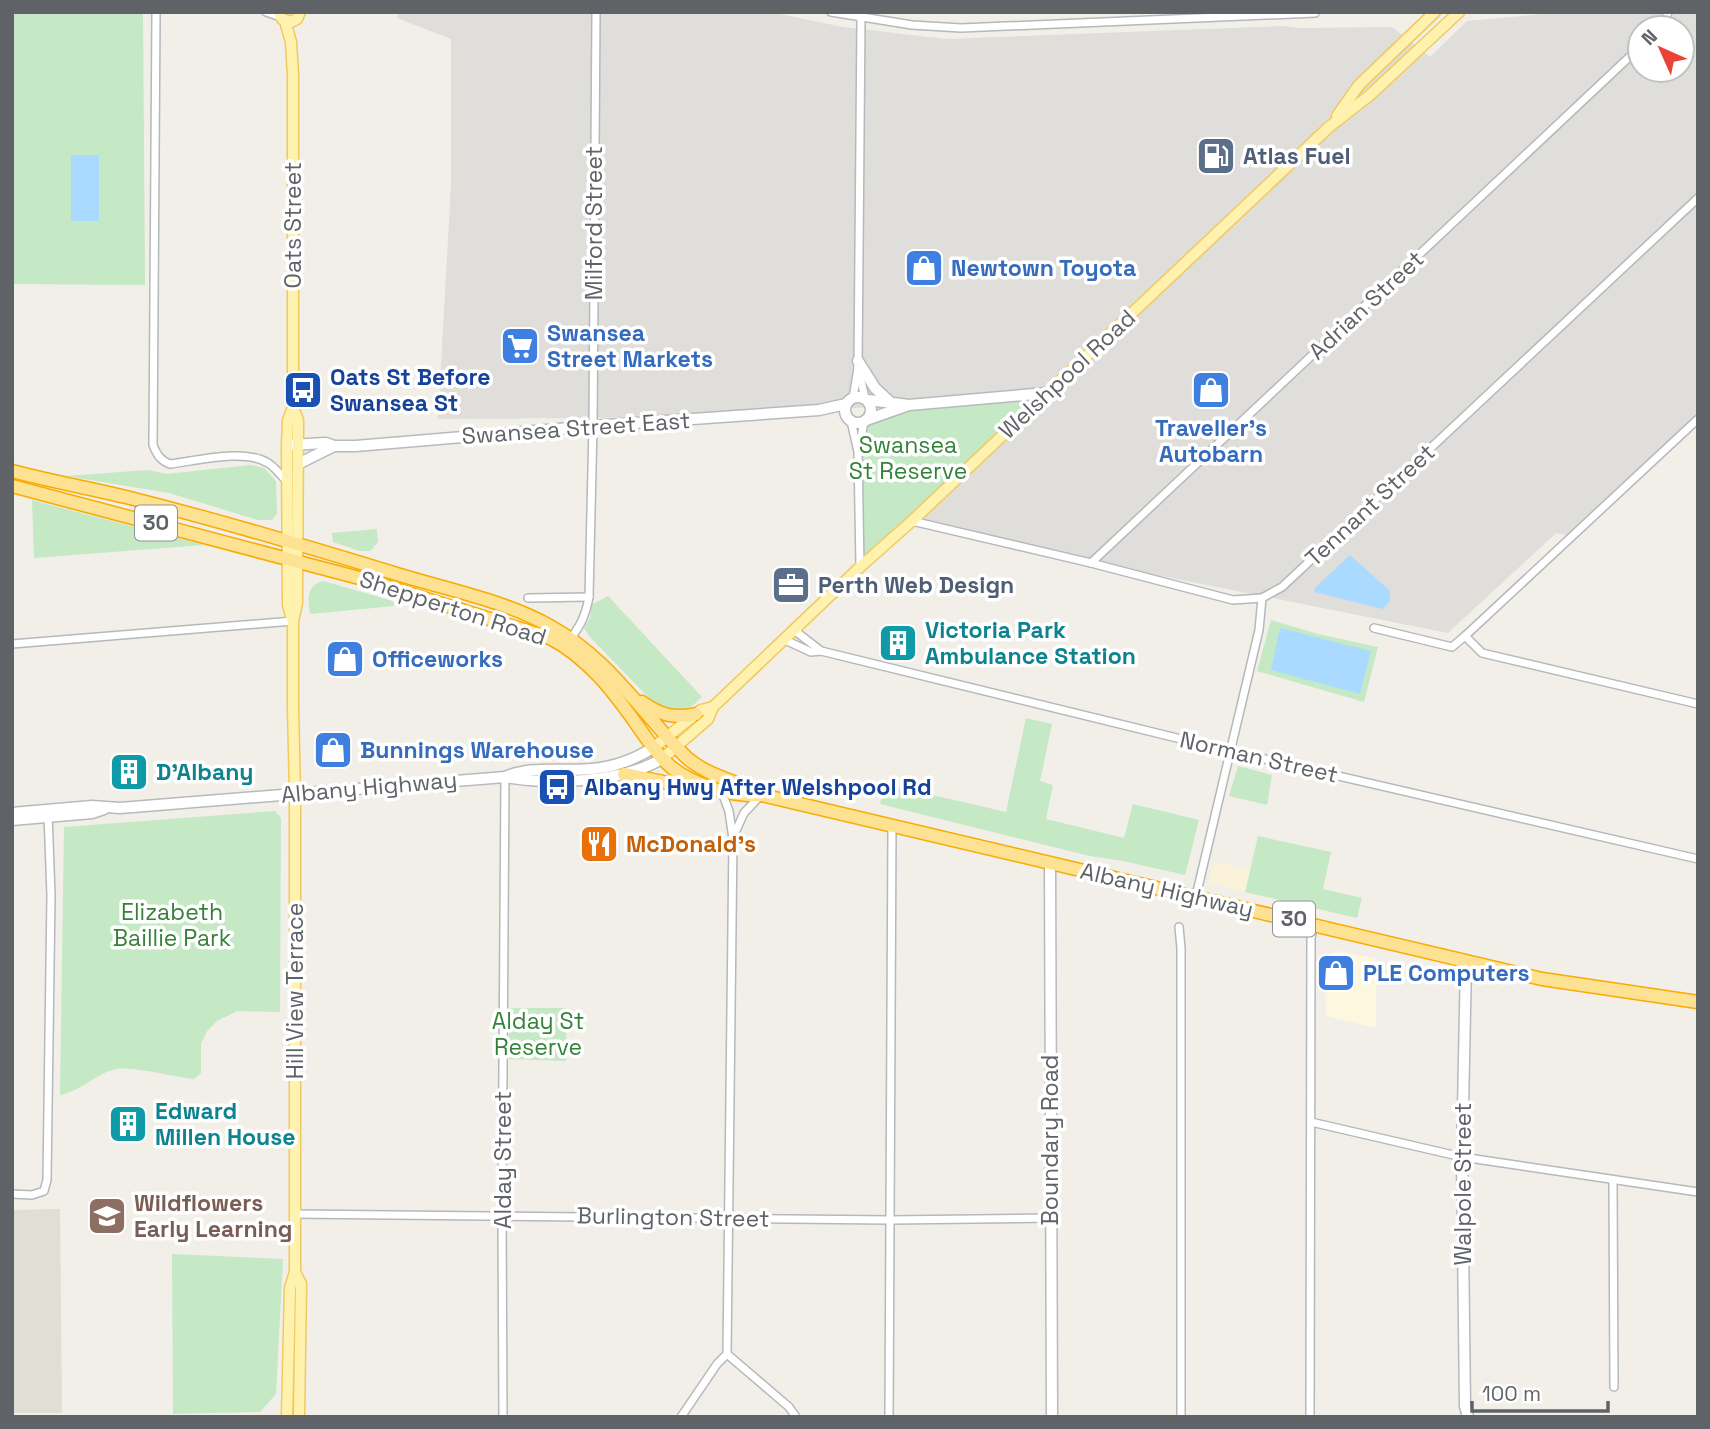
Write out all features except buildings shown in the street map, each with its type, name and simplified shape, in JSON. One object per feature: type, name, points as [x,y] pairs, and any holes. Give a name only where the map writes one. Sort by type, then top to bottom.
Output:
[{"type":"highway","name":"Shepperton Road","points":[[12,471],[124,497],[292,542],[505,608],[548,625],[571,638],[600,661],[684,755],[705,769],[762,795]]},
{"type":"highway","name":"Shepperton Road","points":[[13,486],[293,559],[550,638],[589,665],[672,768],[716,789],[742,796],[762,795]]},
{"type":"highway","points":[[628,691],[663,715],[679,717],[696,713]]},
{"type":"highway","points":[[624,775],[716,789]]},
{"type":"highway","name":"Albany Highway","points":[[762,795],[1542,979],[1698,1002]]},
{"type":"main road","name":"Welshpool Road","points":[[1329,127],[1359,85],[1435,12]]},
{"type":"main road","name":"Welshpool Road","points":[[654,747],[672,742],[708,719],[713,707],[860,567],[1329,127],[1370,95],[1459,12]]},
{"type":"main road","points":[[282,17],[291,22],[299,16]]},
{"type":"main road","name":"Oats Street","points":[[292,542],[298,464],[288,420],[293,408],[291,42],[299,16]]},
{"type":"main road","name":"Oats Street","points":[[282,17],[291,42]]},
{"type":"main road","name":"Oats Street","points":[[293,444],[288,482],[298,603],[293,621],[295,794]]},
{"type":"main road","name":"Welshpool Road","points":[[663,758],[672,742],[696,713],[701,709],[713,707]]},
{"type":"main road","name":"Hill View Terrace","points":[[287,1417],[290,1288],[295,1272],[295,794]]},
{"type":"main road","name":"Hill View Terrace","points":[[295,1272],[301,1284],[299,1417]]},
{"type":"street","points":[[156,12],[153,445],[162,461],[170,464],[240,456],[266,461],[288,482]]},
{"type":"street","points":[[266,12],[282,17]]},
{"type":"street","name":"Milford Street","points":[[571,638],[581,625],[589,597],[596,12]]},
{"type":"street","points":[[831,12],[912,25],[961,28],[1315,13]]},
{"type":"street","points":[[858,452],[849,419],[858,365],[861,18]]},
{"type":"street","name":"Adrian Street","points":[[1091,563],[1626,60]]},
{"type":"street","name":"Tennant Street","points":[[1262,598],[1282,587],[1698,198]]},
{"type":"street","points":[[858,365],[871,409],[865,421],[858,452],[860,567]]},
{"type":"street","points":[[858,365],[875,388],[890,402]]},
{"type":"street","points":[[866,399],[909,405],[1046,393]]},
{"type":"street","name":"Swansea Street East","points":[[298,464],[334,446],[819,410],[866,399]]},
{"type":"street","points":[[865,421],[909,405]]},
{"type":"street","name":"Swansea Street East","points":[[819,410],[865,421]]},
{"type":"street","points":[[1374,628],[1452,647],[1698,419]]},
{"type":"street","name":"Swansea Street East","points":[[293,444],[326,443],[334,446]]},
{"type":"street","points":[[912,521],[1233,600],[1262,598],[1259,630],[1196,896]]},
{"type":"street","name":"Shepperton Road","points":[[528,598],[589,597]]},
{"type":"street","points":[[12,644],[293,621]]},
{"type":"street","name":"Norman Street","points":[[794,630],[821,651]]},
{"type":"street","points":[[1465,636],[1482,653],[1698,704]]},
{"type":"street","name":"Norman Street","points":[[785,640],[811,652],[821,651],[1230,751],[1698,859]]},
{"type":"street","name":"Albany Highway","points":[[505,777],[520,771],[601,768],[633,759],[654,747]]},
{"type":"street","name":"Albany Highway","points":[[12,820],[92,806],[107,808],[505,777],[570,779],[624,775],[641,770],[663,758]]},
{"type":"street","name":"Alday Street","points":[[503,1417],[505,777]]},
{"type":"street","points":[[681,1417],[717,1364],[727,1354],[733,839],[729,811],[716,789]]},
{"type":"street","points":[[733,839],[744,813],[762,795]]},
{"type":"street","name":"Albany Highway","points":[[12,813],[48,813]]},
{"type":"street","points":[[12,1194],[32,1195],[44,1191],[47,1180],[51,895],[48,813]]},
{"type":"street","points":[[889,1417],[892,824]]},
{"type":"street","name":"Boundary Road","points":[[1050,862],[1052,1417]]},
{"type":"street","points":[[1310,1417],[1311,938],[1314,924]]},
{"type":"street","points":[[1179,927],[1181,1417]]},
{"type":"street","name":"Walpole Street","points":[[1464,1413],[1462,1157],[1466,962]]},
{"type":"street","points":[[1311,1122],[1462,1157],[1698,1192]]},
{"type":"street","points":[[1613,1181],[1614,1387]]},
{"type":"street","name":"Burlington Street","points":[[295,1214],[890,1220],[1050,1218]]},
{"type":"street","points":[[727,1354],[789,1407],[796,1417]]},
{"type":"shaded area","points":[[399,12],[770,12],[843,27],[946,39],[1285,26],[1392,27],[1430,57],[1467,21],[1566,12],[1698,12],[1698,419],[1571,536],[1556,533],[1448,633],[915,527],[1055,390],[858,408],[600,418],[438,419],[451,185],[451,39],[397,18]]},
{"type":"shaded area","points":[[1339,951],[1376,959],[1376,1028],[1326,1016],[1325,961],[1329,954]]},
{"type":"shaded area","points":[[60,1209],[62,1413],[12,1413],[12,1210]]},
{"type":"green space","points":[[12,12],[143,12],[145,285],[12,284]]},
{"type":"green space","name":"Swansea St Reserve","points":[[1046,393],[862,566],[859,450],[866,420],[911,405]]},
{"type":"green space","points":[[251,465],[264,468],[276,481],[277,514],[272,520],[258,520],[169,493],[66,476],[148,470],[166,474]]},
{"type":"green space","points":[[32,500],[204,545],[34,558]]},
{"type":"green space","points":[[377,529],[378,542],[370,551],[360,551],[333,542],[332,533]]},
{"type":"green space","points":[[323,581],[393,601],[394,606],[310,614],[311,590]]},
{"type":"green space","points":[[608,596],[702,697],[692,706],[682,711],[669,710],[655,704],[589,636],[584,628],[590,618],[591,605]]},
{"type":"green space","points":[[1271,620],[1378,647],[1364,702],[1257,671]]},
{"type":"green space","points":[[1026,718],[1052,724],[1040,781],[1053,785],[1046,819],[1124,838],[1133,804],[1199,820],[1185,875],[1090,856],[880,804],[885,784],[1006,812]]},
{"type":"green space","points":[[1238,766],[1272,775],[1267,805],[1229,796]]},
{"type":"green space","name":"Elizabeth Baillie Park","points":[[275,811],[281,818],[280,1012],[237,1011],[217,1021],[207,1031],[201,1044],[201,1073],[194,1079],[123,1068],[102,1074],[76,1090],[60,1095],[64,827]]},
{"type":"green space","points":[[1258,836],[1331,852],[1323,889],[1362,898],[1357,918],[1245,892]]},
{"type":"green space","name":"Alday St Reserve","points":[[509,1008],[567,1008],[566,1061],[509,1059]]},
{"type":"green space","points":[[172,1254],[283,1259],[276,1394],[260,1412],[173,1414]]},
{"type":"sand","points":[[1214,862],[1250,870],[1245,892],[1209,882]]},
{"type":"water","points":[[71,155],[99,155],[99,221],[71,221]]},
{"type":"water","points":[[1350,555],[1390,591],[1390,601],[1383,609],[1314,592]]},
{"type":"water","points":[[1280,628],[1371,651],[1360,694],[1271,670]]},
{"type":"place","name":"Atlas Fuel","points":[[1216,156]]},
{"type":"place","name":"Newtown Toyota","points":[[924,268]]},
{"type":"place","name":"Swansea Street Markets","points":[[520,346]]},
{"type":"place","name":"Oats St Before Swansea St","points":[[303,390]]},
{"type":"place","name":"Traveller's Autobarn","points":[[1211,390]]},
{"type":"place","name":"Perth Web Design","points":[[791,585]]},
{"type":"place","name":"Victoria Park Ambulance Station","points":[[898,643]]},
{"type":"place","name":"Officeworks","points":[[345,659]]},
{"type":"place","name":"Bunnings Warehouse","points":[[333,750]]},
{"type":"place","name":"D'Albany","points":[[129,772]]},
{"type":"place","name":"Albany Hwy After Welshpool Rd","points":[[557,787]]},
{"type":"place","name":"McDonald's","points":[[599,844]]},
{"type":"place","name":"PLE Computers","points":[[1336,973]]},
{"type":"place","name":"Edward Millen House","points":[[128,1124]]},
{"type":"place","name":"Wildflowers Early Learning","points":[[107,1216]]}]
